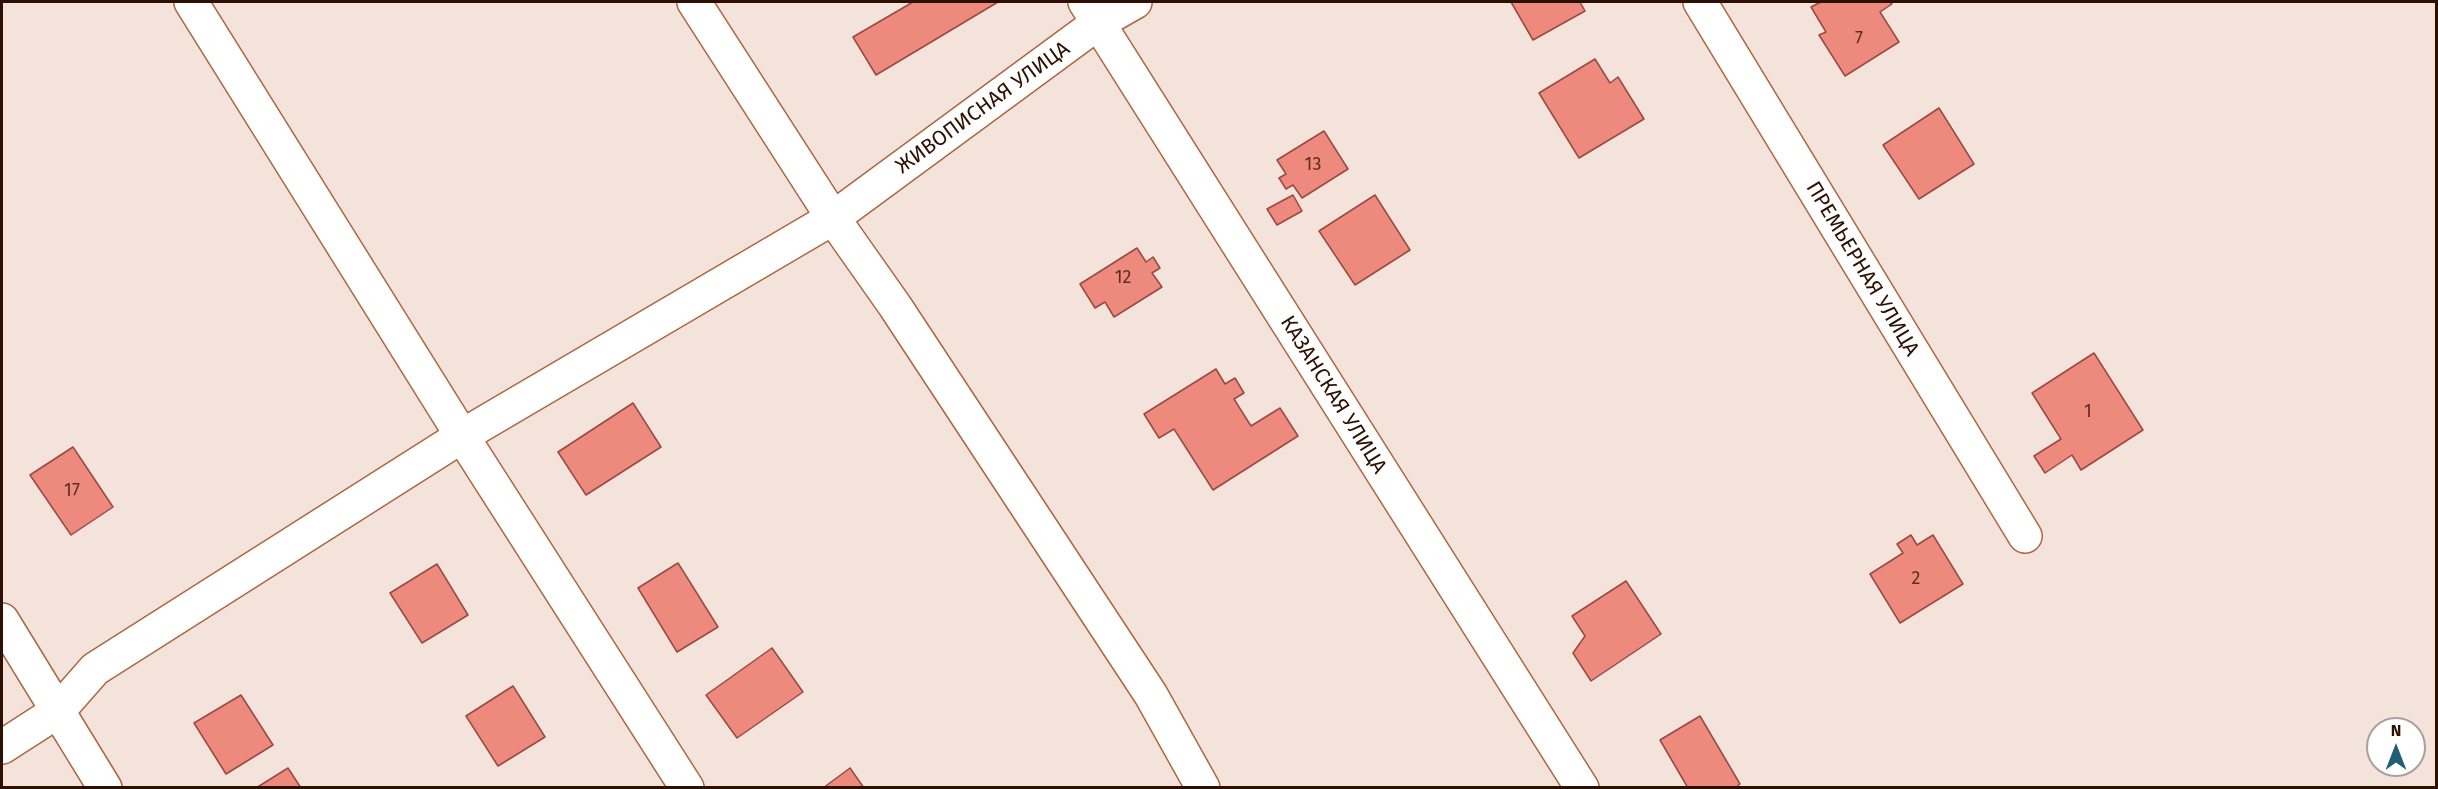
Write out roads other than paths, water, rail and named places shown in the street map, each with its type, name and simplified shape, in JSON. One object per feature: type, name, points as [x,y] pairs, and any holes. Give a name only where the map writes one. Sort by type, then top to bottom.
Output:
[{"type":"street","points":[[191,2],[462,436],[687,788]]},
{"type":"street","points":[[694,2],[833,218],[895,306],[1151,695],[1203,788]]},
{"type":"street","name":"ЖИВОПИСНАЯ УЛИЦА","points":[[2,747],[58,711],[96,669],[462,436],[833,218],[1092,12],[1135,2]]},
{"type":"street","name":"ПРЕМЬЕРНАЯ УЛИЦА","points":[[1700,2],[2025,536]]},
{"type":"street","name":"КАЗАНСКАЯ УЛИЦА","points":[[1092,12],[1582,788]]},
{"type":"street","points":[[2,620],[105,788]]}]
